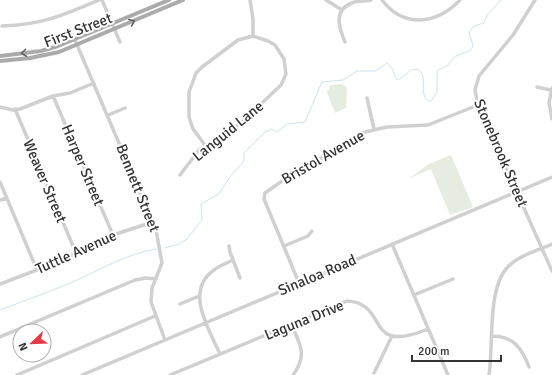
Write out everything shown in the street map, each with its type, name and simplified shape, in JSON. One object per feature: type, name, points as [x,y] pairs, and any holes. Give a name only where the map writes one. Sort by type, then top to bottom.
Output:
[{"type":"main road","name":"First Street","points":[[0,56],[50,49],[169,0]]},
{"type":"main road","name":"First Street","points":[[0,61],[43,56],[77,45],[183,0]]},
{"type":"street","points":[[2,26],[28,24],[48,20],[99,0]]},
{"type":"street","points":[[102,0],[120,42]]},
{"type":"street","points":[[205,145],[193,129],[189,117],[189,92],[192,80],[202,66],[232,43],[242,38],[253,36],[253,19],[250,0]]},
{"type":"street","points":[[326,0],[342,10]]},
{"type":"street","points":[[345,42],[338,24],[342,10],[352,3],[371,0]]},
{"type":"street","points":[[382,0],[398,14],[409,19],[423,20],[435,18],[446,13],[460,0]]},
{"type":"street","name":"Stonebrook Street","points":[[535,0],[513,35],[479,76],[475,90],[478,105],[552,272]]},
{"type":"street","name":"Languid Lane","points":[[180,175],[194,155],[205,145],[241,123],[278,90],[284,81],[286,67],[280,52],[268,41],[253,36]]},
{"type":"street","name":"Bennett Street","points":[[75,40],[108,115],[158,237],[162,258],[161,269],[152,288],[151,297],[155,316],[165,340]]},
{"type":"street","points":[[0,107],[15,110],[54,96],[70,93],[94,83]]},
{"type":"street","points":[[537,87],[551,89],[549,103],[552,119]]},
{"type":"street","name":"Harper Street","points":[[54,96],[113,235]]},
{"type":"street","points":[[367,98],[374,129]]},
{"type":"street","name":"Bristol Avenue","points":[[299,283],[264,199],[265,193],[285,179],[314,164],[347,141],[374,129],[428,125],[478,105]]},
{"type":"street","points":[[108,115],[125,108]]},
{"type":"street","name":"Weaver Street","points":[[15,110],[76,253]]},
{"type":"street","name":"Sinaloa Road","points":[[82,375],[552,177]]},
{"type":"street","points":[[0,182],[37,270]]},
{"type":"street","points":[[0,200],[7,198]]},
{"type":"street","name":"Tuttle Avenue","points":[[0,284],[37,270],[113,235],[153,222]]},
{"type":"street","points":[[284,246],[308,236],[312,231]]},
{"type":"street","points":[[392,244],[448,375]]},
{"type":"street","points":[[489,375],[496,290],[500,275],[513,262],[552,244]]},
{"type":"street","points":[[229,246],[240,278]]},
{"type":"street","points":[[220,354],[200,306],[199,296],[202,284],[208,274],[216,268],[233,260]]},
{"type":"street","points":[[0,337],[135,280],[146,278],[156,279]]},
{"type":"street","points":[[414,295],[453,280]]},
{"type":"street","points":[[180,304],[199,296]]},
{"type":"street","name":"Laguna Drive","points":[[170,375],[341,303],[354,302],[368,308],[380,328],[392,336]]},
{"type":"street","points":[[17,375],[155,316]]},
{"type":"street","points":[[291,324],[302,354],[300,366],[293,375]]},
{"type":"street","points":[[374,373],[392,336],[406,337],[428,329]]},
{"type":"street","points":[[492,336],[504,337],[516,343],[524,353],[529,367]]},
{"type":"shaded area","points":[[343,84],[347,88],[346,108],[335,113],[327,92],[331,85]]},
{"type":"shaded area","points":[[451,155],[473,207],[450,215],[431,169],[408,179],[429,164]]},
{"type":"waterway","points":[[165,248],[179,244],[187,239],[202,220],[201,204],[219,194],[229,178],[244,161],[244,153],[265,132],[272,129],[277,132],[287,124],[305,122],[322,82],[343,80],[357,71],[375,71],[387,63],[392,68],[396,79],[400,79],[411,70],[418,69],[423,76],[425,98],[428,101],[431,101],[437,92],[437,71],[448,65],[454,57],[471,50],[473,46],[469,32],[474,26],[484,23],[487,15],[501,0]]},
{"type":"waterway","points":[[0,310],[49,292],[125,258],[156,249]]}]
